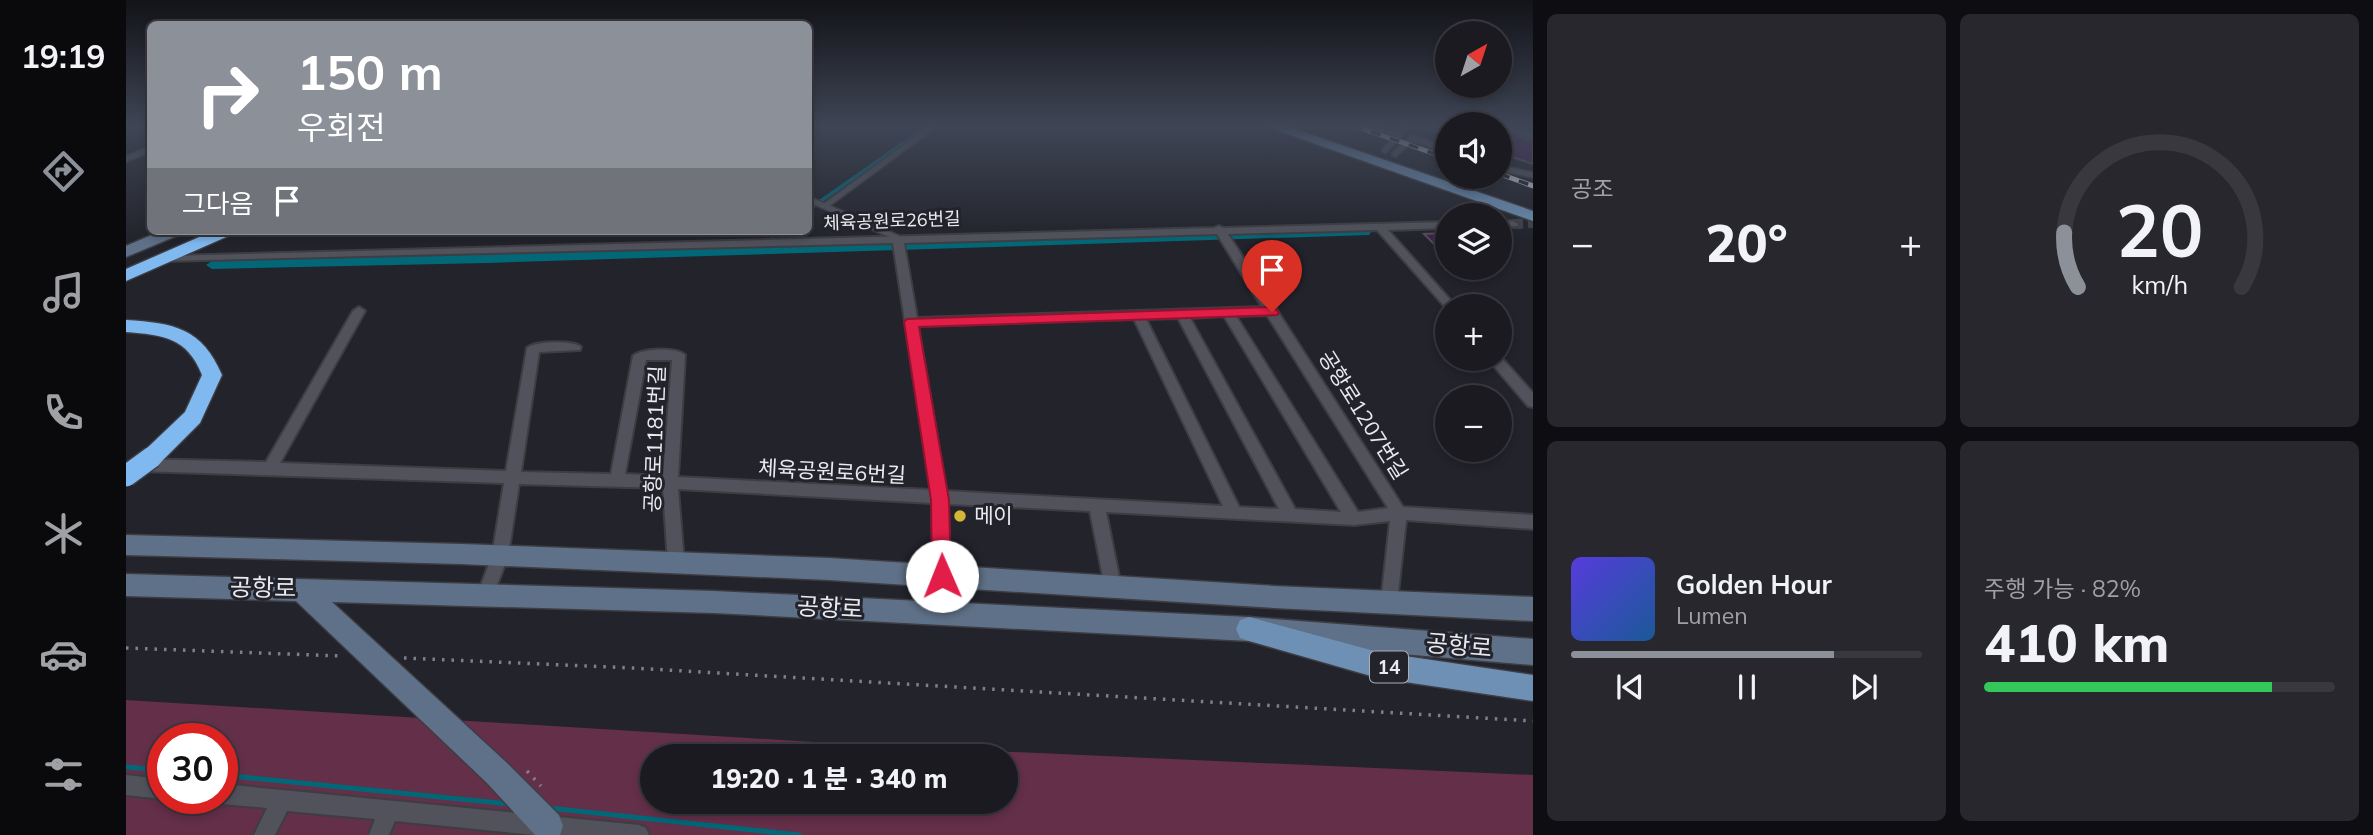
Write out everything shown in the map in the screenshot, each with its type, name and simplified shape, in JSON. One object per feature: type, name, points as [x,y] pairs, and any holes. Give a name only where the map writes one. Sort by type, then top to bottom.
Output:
[{"type":"highway","points":[[126,266],[195,235]]},
{"type":"highway","points":[[126,278],[218,235]]},
{"type":"highway","points":[[126,326],[156,329],[193,341],[203,353],[212,374],[193,418],[152,457],[126,476]]},
{"type":"main road","points":[[1381,164],[1467,203]]},
{"type":"main road","points":[[1396,164],[1533,214]]},
{"type":"main road","points":[[1400,164],[1533,214]]},
{"type":"main road","points":[[1494,189],[1533,203]]},
{"type":"main road","points":[[1512,222],[1533,228]]},
{"type":"main road","points":[[126,252],[165,235]]},
{"type":"main road","points":[[126,278],[224,235]]},
{"type":"main road","name":"공항로","points":[[126,545],[676,563],[1533,608]]},
{"type":"main road","name":"공항로","points":[[126,585],[486,593],[714,602],[1249,629],[1533,652]]},
{"type":"main road","points":[[300,589],[516,792],[547,830]]},
{"type":"main road","name":"14","points":[[1249,629],[1378,665],[1533,688]]},
{"type":"street","name":"체육공원로26번길","points":[[170,259],[1435,225]]},
{"type":"street","points":[[1379,226],[1438,294]]},
{"type":"street","name":"공항로1207번길","points":[[1219,229],[1399,513],[1389,602]]},
{"type":"street","points":[[898,238],[940,500],[942,576]]},
{"type":"street","points":[[270,468],[359,311]]},
{"type":"street","points":[[912,322],[1272,312]]},
{"type":"street","points":[[1228,313],[1354,519]]},
{"type":"street","points":[[1182,314],[1291,516]]},
{"type":"street","points":[[1138,316],[1235,514]]},
{"type":"street","points":[[486,593],[500,556],[533,348],[575,347]]},
{"type":"street","name":"공항로1181번길","points":[[617,481],[640,356],[678,355],[670,483],[676,563]]},
{"type":"street","points":[[1506,371],[1533,402]]},
{"type":"street","name":"체육공원로6번길","points":[[126,465],[670,483],[940,500],[1354,519],[1399,513],[1533,522]]},
{"type":"street","points":[[1097,507],[1113,587]]},
{"type":"street","points":[[126,785],[147,787]]},
{"type":"street","points":[[238,796],[389,810],[547,830],[639,835]]},
{"type":"street","points":[[264,835],[282,800]]},
{"type":"street","points":[[379,835],[389,810]]},
{"type":"lane","points":[[825,206],[882,164]]},
{"type":"lane","points":[[1512,171],[1533,176]]},
{"type":"lane","points":[[812,201],[898,238]]},
{"type":"path","points":[[126,648],[633,668],[1533,721]]},
{"type":"shaded area","points":[[126,700],[847,744],[640,744],[640,814],[1018,814],[1018,752],[1533,775],[1533,835],[126,835]]},
{"type":"building","points":[[1424,234],[1435,234],[1435,245]]},
{"type":"waterway","points":[[812,207],[874,164]]},
{"type":"waterway","points":[[212,265],[1365,232]]},
{"type":"waterway","points":[[126,767],[147,769]]},
{"type":"waterway","points":[[238,777],[509,804]]},
{"type":"waterway","points":[[549,808],[799,835]]},
{"type":"tunnel","points":[[1513,224],[1533,223]]},
{"type":"railway","points":[[1512,178],[1533,186]]},
{"type":"place","name":"메이","points":[[960,516]]},
{"type":"route","points":[[942,576],[940,500],[912,322],[1272,312]]}]
